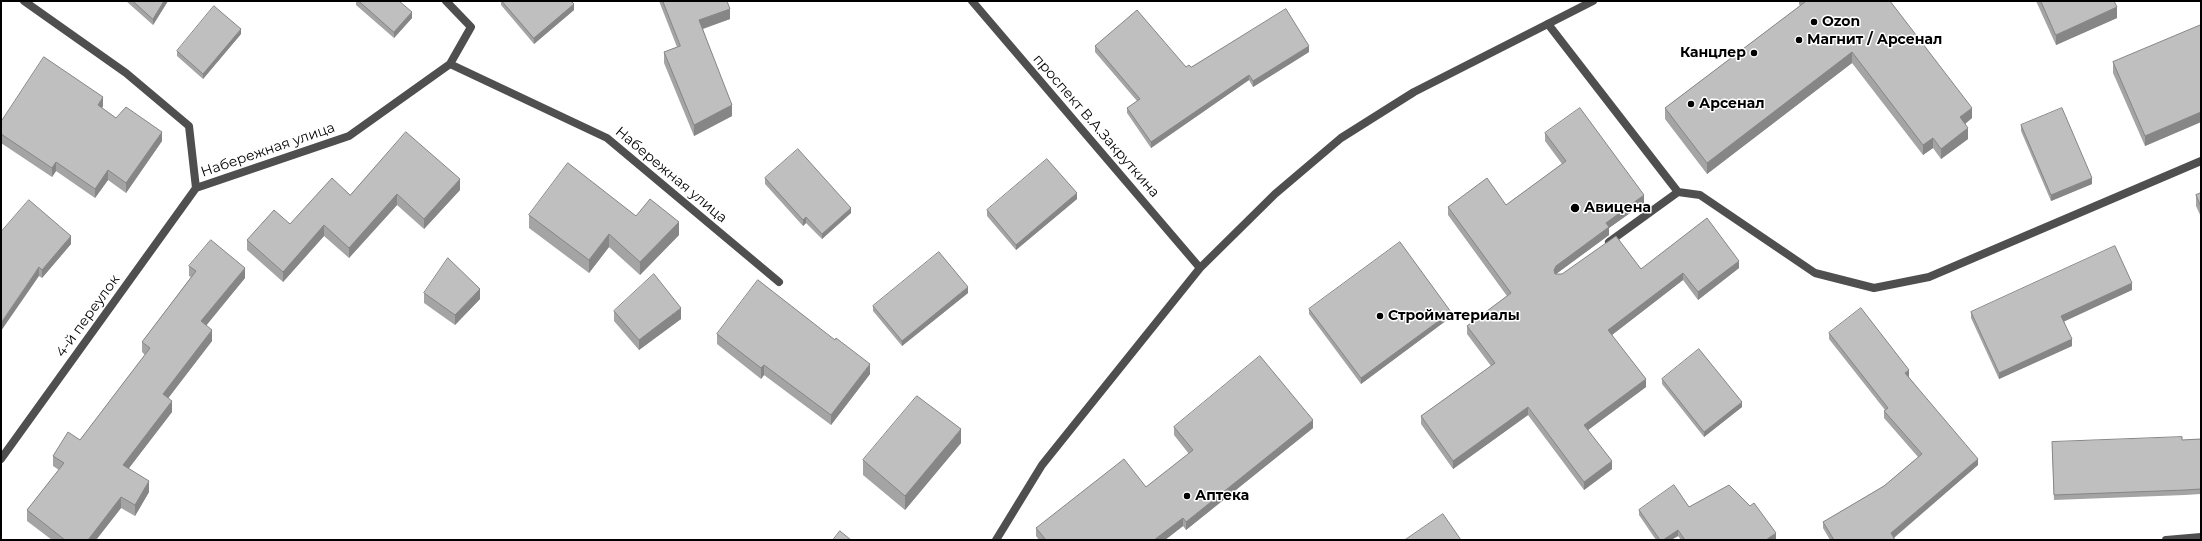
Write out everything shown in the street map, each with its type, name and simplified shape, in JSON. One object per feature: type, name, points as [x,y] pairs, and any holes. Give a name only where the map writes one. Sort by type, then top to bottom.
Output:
[{"type":"street","name":"Набережная улица","points":[[24,1],[126,73],[189,126],[196,188],[349,136],[450,64],[471,27],[446,1]]},
{"type":"street","name":"проспект В.А.Закруткина","points":[[972,1],[1200,268]]},
{"type":"street","points":[[996,540],[1042,465],[1200,268],[1275,194],[1341,138],[1414,92],[1592,1]]},
{"type":"street","points":[[1548,24],[1678,192]]},
{"type":"street","name":"Набережная улица","points":[[450,64],[607,138],[780,282]]},
{"type":"street","points":[[1603,246],[1678,192],[1700,194],[1815,273],[1874,288],[1929,277],[2201,161]]},
{"type":"street","name":"4-й переулок","points":[[1,459],[196,188]]},
{"type":"street","points":[[2166,540],[2201,538]]},
{"type":"building","points":[[133,1],[164,1],[153,19]]},
{"type":"building","points":[[359,1],[399,1],[412,12],[394,32]]},
{"type":"building","points":[[502,1],[571,1],[574,4],[534,38]]},
{"type":"building","points":[[663,1],[727,1],[730,9],[699,20],[732,105],[694,125],[664,52],[680,46]]},
{"type":"building","points":[[1805,1],[1890,1],[1972,108],[1960,117],[1968,128],[1941,149],[1933,138],[1923,145],[1852,52],[1707,163],[1665,108]]},
{"type":"building","points":[[2041,1],[2114,1],[2117,7],[2056,35]]},
{"type":"building","points":[[214,6],[241,29],[203,74],[177,51]]},
{"type":"building","points":[[1286,9],[1309,46],[1253,81],[1249,75],[1151,142],[1127,108],[1140,99],[1095,46],[1137,10],[1186,67],[1189,65],[1191,67]]},
{"type":"building","points":[[2201,25],[2201,112],[2145,136],[2113,62]]},
{"type":"building","points":[[44,57],[103,97],[98,105],[116,118],[126,107],[162,132],[126,183],[108,170],[95,189],[56,162],[52,168],[1,134],[1,122]]},
{"type":"building","points":[[1580,108],[1644,195],[1606,223],[1609,227],[1556,266],[1554,270],[1555,274],[1562,274],[1616,236],[1641,269],[1707,218],[1739,261],[1698,292],[1683,273],[1608,330],[1646,379],[1584,425],[1612,461],[1584,482],[1528,407],[1453,461],[1421,416],[1495,363],[1467,326],[1511,293],[1448,207],[1487,178],[1506,205],[1566,161],[1545,133]]},
{"type":"building","points":[[2062,108],[2092,178],[2051,195],[2021,125]]},
{"type":"building","points":[[406,132],[460,179],[424,219],[397,194],[349,248],[324,225],[283,272],[247,240],[274,210],[290,224],[332,178],[350,195]]},
{"type":"building","points":[[798,149],[851,208],[822,234],[806,217],[803,220],[765,178]]},
{"type":"building","points":[[1047,159],[1077,193],[1016,245],[987,210]]},
{"type":"building","points":[[568,163],[636,216],[650,199],[679,222],[640,262],[609,234],[589,260],[529,215]]},
{"type":"building","points":[[2201,193],[2201,207],[2196,195]]},
{"type":"building","points":[[29,200],[71,236],[42,270],[39,267],[1,323],[1,232]]},
{"type":"building","points":[[211,240],[245,268],[201,321],[212,330],[163,394],[172,401],[123,465],[149,481],[135,505],[121,497],[88,540],[65,540],[27,510],[64,463],[53,456],[68,432],[80,440],[150,348],[142,342],[196,271],[189,266]]},
{"type":"building","name":"Стройматериалы","points":[[1400,242],[1451,312],[1361,378],[1309,309]]},
{"type":"building","points":[[2115,246],[2132,283],[2061,316],[2072,339],[1999,373],[1971,312]]},
{"type":"building","points":[[939,252],[968,287],[902,341],[873,306]]},
{"type":"building","points":[[448,258],[480,289],[455,315],[424,293]]},
{"type":"building","points":[[654,274],[681,308],[639,340],[614,311]]},
{"type":"building","points":[[758,280],[835,340],[836,338],[870,364],[831,415],[764,365],[761,368],[717,334]]},
{"type":"building","points":[[1861,308],[1909,370],[1905,373],[1978,459],[1891,533],[1895,540],[1834,540],[1823,522],[1884,486],[1922,454],[1884,411],[1888,408],[1829,333]]},
{"type":"building","points":[[1699,349],[1742,402],[1704,432],[1662,379]]},
{"type":"building","points":[[1260,356],[1313,420],[1186,522],[1183,518],[1154,540],[1046,540],[1036,528],[1124,459],[1146,487],[1193,450],[1174,427]]},
{"type":"building","points":[[917,396],[961,429],[905,496],[863,460]]},
{"type":"building","points":[[2182,437],[2182,440],[2201,439],[2201,489],[2054,495],[2052,442]]},
{"type":"building","points":[[1674,485],[1689,507],[1729,485],[1750,506],[1754,503],[1776,533],[1766,540],[1685,540],[1678,530],[1663,540],[1660,540],[1639,510]]},
{"type":"building","points":[[1443,514],[1461,540],[1405,540]]},
{"type":"building","points":[[840,531],[851,540],[833,540]]},
{"type":"place","name":"Ozon","points":[[1814,22]]},
{"type":"place","name":"Магнит / Арсенал","points":[[1799,40]]},
{"type":"place","name":"Канцлер","points":[[1754,53]]},
{"type":"place","name":"Арсенал","points":[[1691,104]]},
{"type":"place","name":"Авицена","points":[[1575,208]]},
{"type":"place","name":"Стройматериалы","points":[[1380,316]]},
{"type":"place","name":"Аптека","points":[[1187,496]]}]
